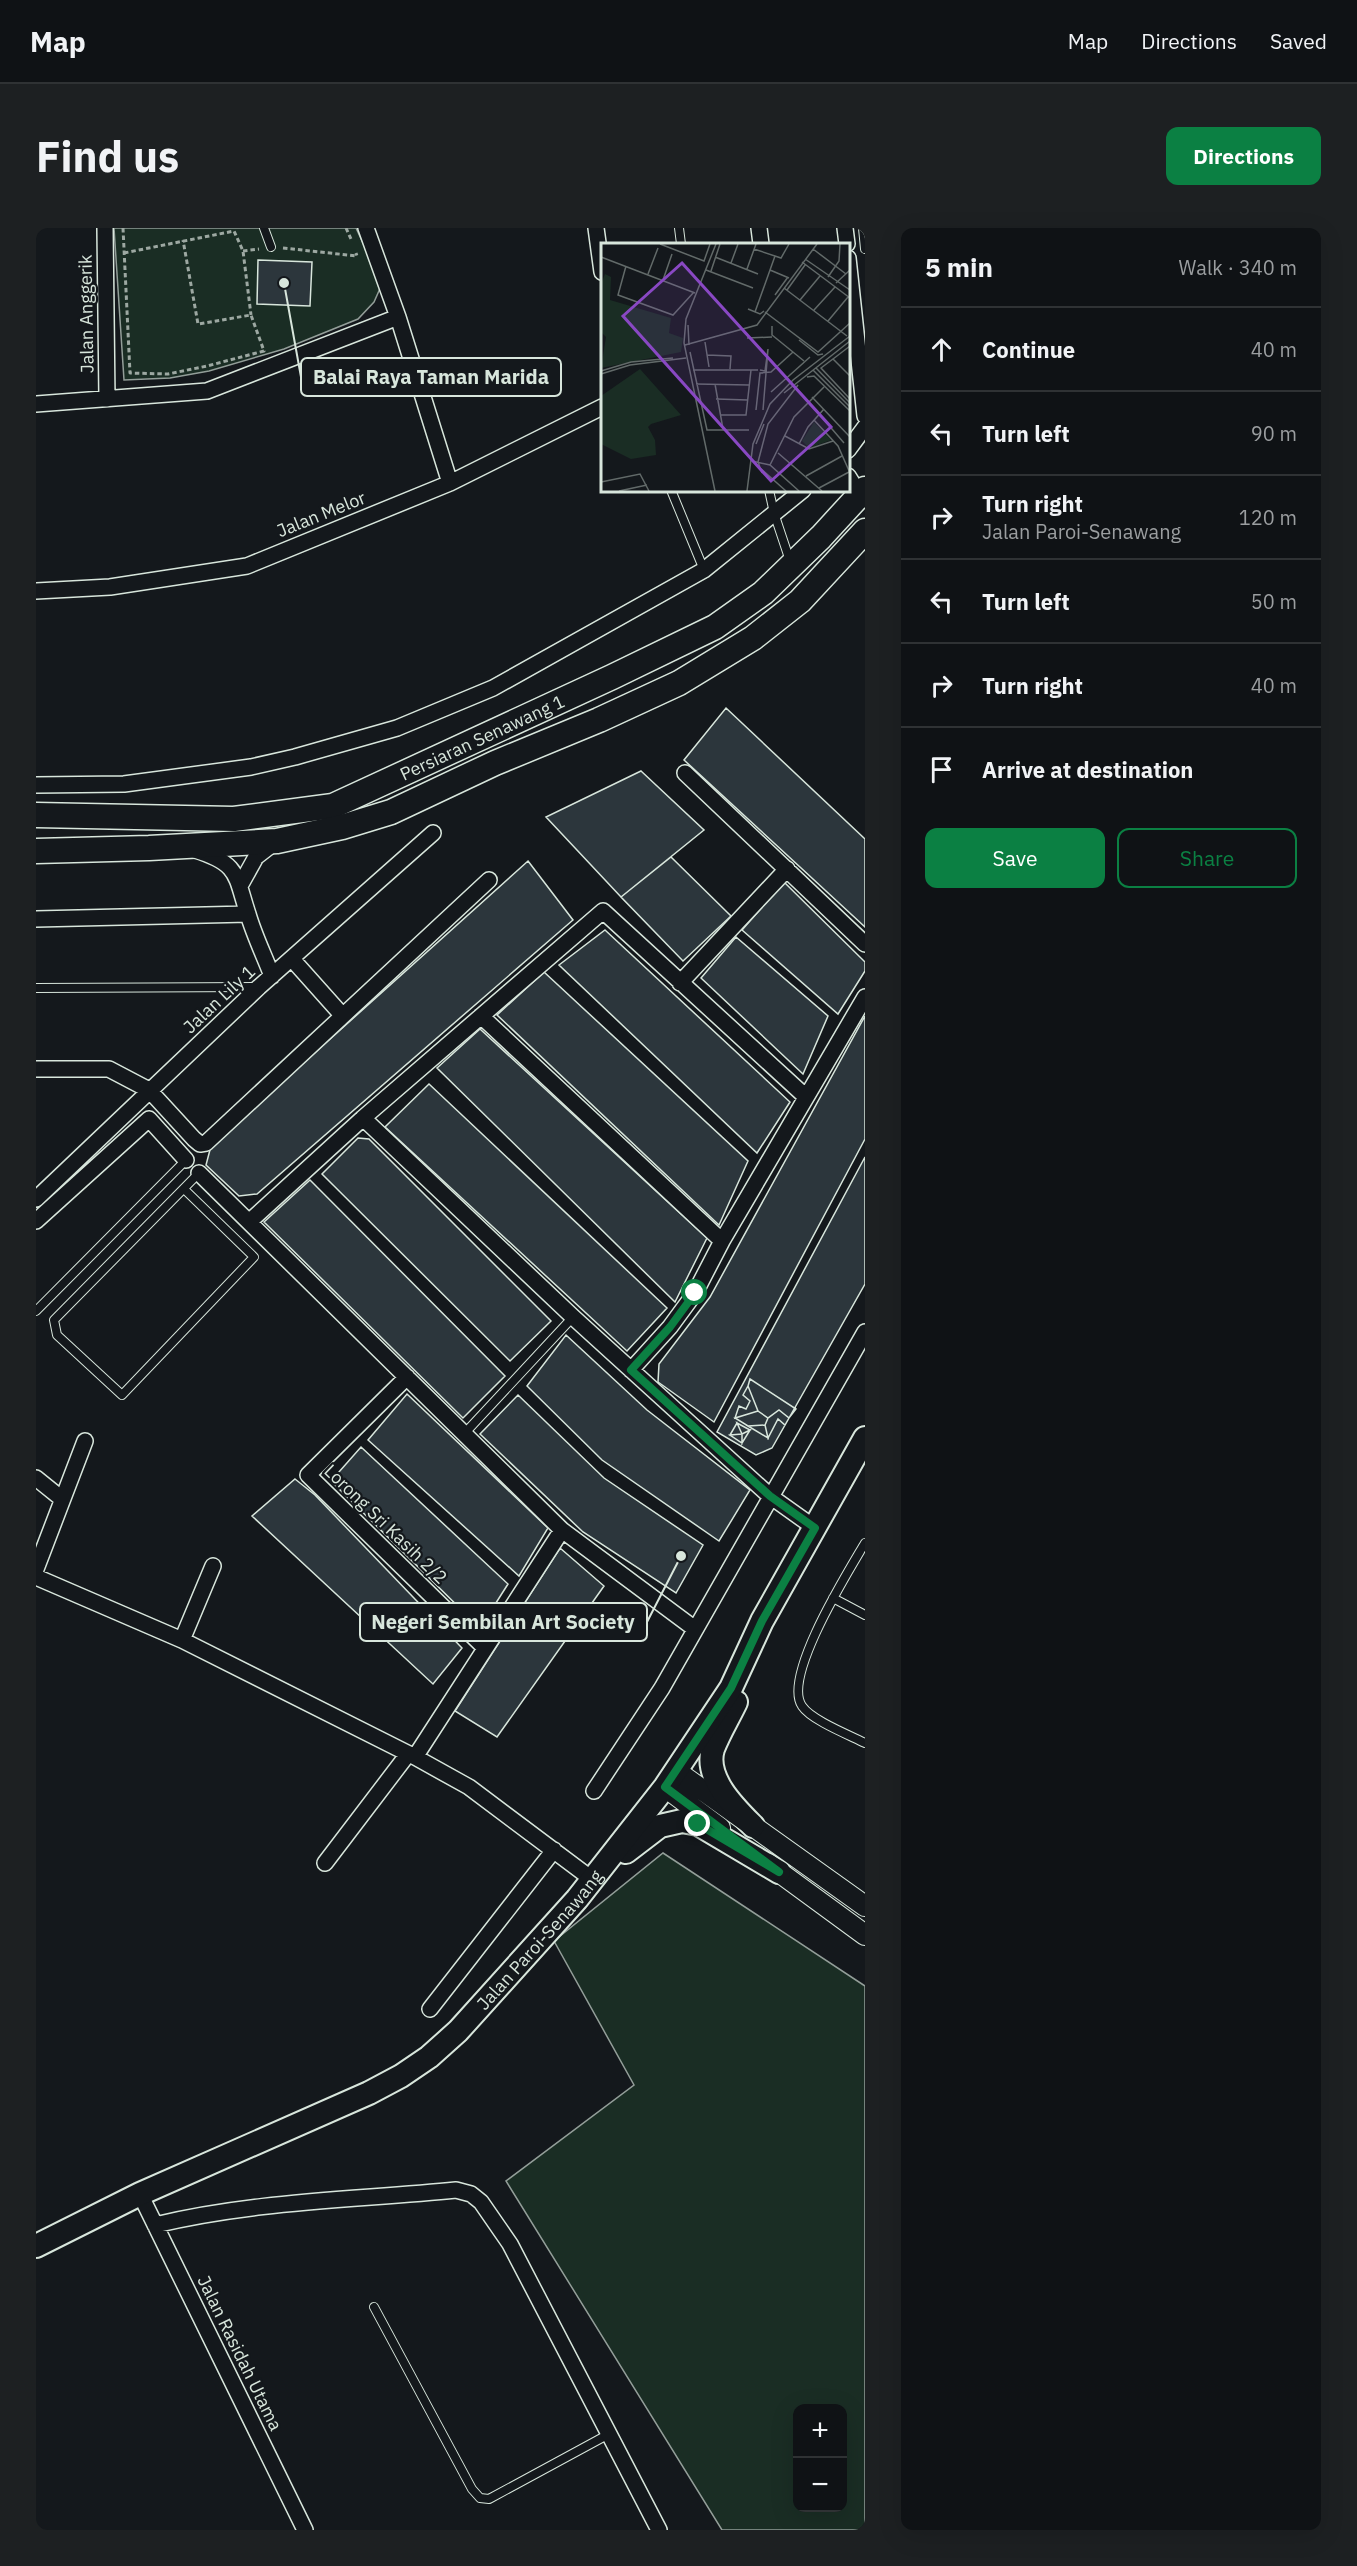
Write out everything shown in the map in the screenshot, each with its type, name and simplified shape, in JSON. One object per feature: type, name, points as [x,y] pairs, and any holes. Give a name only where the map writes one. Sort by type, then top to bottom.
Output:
[{"type":"main road","name":"Persiaran Senawang 1","points":[[36,815],[234,819],[333,807],[715,627],[763,593],[791,566],[859,491]]},
{"type":"main road","name":"Persiaran Senawang 1","points":[[36,851],[277,841],[342,827],[391,812],[495,763],[599,720],[679,682],[753,638],[800,601],[865,531]]},
{"type":"main road","name":"Jalan Paroi-Senawang","points":[[36,2246],[140,2194],[369,2093],[429,2058],[458,2031],[577,1899],[671,1779],[731,1688],[762,1621],[865,1438]]},
{"type":"main road","points":[[753,1826],[728,1799],[718,1784],[712,1760],[713,1750],[754,1664],[762,1621]]},
{"type":"main road","points":[[577,1899],[637,1841],[660,1826],[682,1821],[698,1824],[779,1872]]},
{"type":"street","name":"Jalan Anggerik","points":[[105,228],[106,399]]},
{"type":"street","points":[[366,228],[398,317],[450,483]]},
{"type":"street","points":[[596,228],[601,259]]},
{"type":"street","points":[[759,228],[761,243]]},
{"type":"street","points":[[845,228],[847,243]]},
{"type":"street","points":[[850,268],[865,416]]},
{"type":"street","points":[[36,400],[106,399],[207,391],[398,317]]},
{"type":"street","name":"Jalan Melor","points":[[36,591],[110,587],[247,566],[450,483],[601,408]]},
{"type":"street","points":[[850,449],[865,427]]},
{"type":"street","points":[[36,785],[124,784],[251,767],[397,728],[493,688],[704,570],[800,492]]},
{"type":"street","points":[[685,772],[865,944]]},
{"type":"street","name":"Jalan Lily 1","points":[[36,1199],[259,987],[434,833]]},
{"type":"street","points":[[241,884],[256,857],[277,841]]},
{"type":"street","points":[[184,846],[211,855],[226,863],[235,872],[241,884],[248,914],[272,976]]},
{"type":"street","points":[[680,983],[787,869]]},
{"type":"street","points":[[36,1069],[109,1069],[149,1090],[194,1139],[200,1144],[206,1143],[489,880]]},
{"type":"street","points":[[249,1222],[363,1118],[603,911],[806,1097]]},
{"type":"street","points":[[36,919],[248,914]]},
{"type":"street","points":[[292,959],[342,1015]]},
{"type":"street","points":[[631,1370],[670,1327],[695,1293],[722,1240],[865,997]]},
{"type":"street","points":[[481,1016],[722,1240]]},
{"type":"street","points":[[363,1118],[631,1370],[770,1496],[815,1528]]},
{"type":"street","points":[[36,1221],[149,1119],[186,1160]]},
{"type":"street","points":[[199,1173],[562,1530],[695,1629]]},
{"type":"street","points":[[594,1791],[662,1688],[865,1332]]},
{"type":"street","name":"Lorong Sri Kasih 2/2","points":[[406,1377],[308,1475],[485,1648]]},
{"type":"street","points":[[36,1569],[85,1441]]},
{"type":"street","points":[[36,1478],[62,1499]]},
{"type":"street","points":[[325,1863],[412,1756],[562,1530]]},
{"type":"street","points":[[182,1640],[213,1566]]},
{"type":"street","points":[[36,1577],[182,1640],[470,1787],[593,1880]]},
{"type":"street","points":[[671,1779],[753,1826],[865,1906]]},
{"type":"street","points":[[671,1779],[779,1872],[865,1935]]},
{"type":"street","points":[[430,2009],[554,1850]]},
{"type":"street","points":[[155,2225],[191,2217],[285,2204],[456,2190],[471,2194],[498,2223],[510,2244],[659,2530]]},
{"type":"street","name":"Jalan Rasidah Utama","points":[[140,2194],[304,2530]]},
{"type":"lane","points":[[264,228],[271,247]]},
{"type":"lane","points":[[679,228],[681,243]]},
{"type":"lane","points":[[863,228],[865,249]]},
{"type":"lane","points":[[672,492],[704,570]]},
{"type":"lane","points":[[769,492],[791,566]]},
{"type":"lane","points":[[36,988],[259,987]]},
{"type":"lane","points":[[36,1311],[186,1160]]},
{"type":"lane","points":[[184,1189],[254,1257],[122,1395],[57,1335],[54,1320],[199,1173]]},
{"type":"lane","points":[[464,1434],[573,1317]]},
{"type":"lane","points":[[865,1543],[833,1598],[801,1670],[798,1696],[801,1706],[809,1714],[865,1743]]},
{"type":"lane","points":[[833,1598],[865,1615]]},
{"type":"lane","points":[[374,2307],[472,2489],[480,2498],[489,2499],[609,2434]]},
{"type":"path","points":[[123,228],[124,253],[130,373],[168,374],[264,351],[251,315],[243,251],[234,231],[124,253]]},
{"type":"path","points":[[271,247],[357,256],[346,228]]},
{"type":"path","points":[[183,240],[198,324],[251,315]]},
{"type":"green space","points":[[114,228],[356,228],[382,284],[374,302],[358,319],[284,349],[209,371],[170,378],[124,380]]},
{"type":"green space","points":[[663,1853],[865,1986],[865,2530],[722,2530],[506,2181],[634,2085],[554,1941]]},
{"type":"building","points":[[258,260],[312,262],[310,306],[257,304]]},
{"type":"building","points":[[726,708],[865,839],[865,927],[684,760]]},
{"type":"building","points":[[641,771],[704,830],[621,897],[546,817]]},
{"type":"building","points":[[671,857],[731,916],[683,961],[621,897]]},
{"type":"building","points":[[528,861],[573,920],[257,1194],[239,1196],[206,1165],[211,1146]]},
{"type":"building","points":[[784,882],[865,962],[865,971],[838,1014],[742,930]]},
{"type":"building","points":[[605,930],[790,1102],[757,1153],[559,965]]},
{"type":"building","points":[[736,937],[828,1016],[803,1074],[701,978]]},
{"type":"building","points":[[544,972],[748,1161],[719,1225],[497,1015]]},
{"type":"building","points":[[865,1016],[865,1139],[714,1422],[658,1382],[659,1364],[710,1297]]},
{"type":"building","points":[[480,1029],[707,1238],[675,1302],[437,1068]]},
{"type":"building","points":[[429,1084],[667,1308],[627,1351],[385,1127]]},
{"type":"building","points":[[358,1138],[369,1139],[551,1321],[510,1361],[322,1174]]},
{"type":"building","points":[[865,1157],[865,1284],[772,1448],[756,1455],[717,1432]]},
{"type":"building","points":[[310,1180],[505,1376],[463,1418],[264,1222]]},
{"type":"building","points":[[566,1335],[647,1410],[750,1490],[719,1541],[602,1460],[527,1386]]},
{"type":"building","points":[[750,1379],[796,1409],[789,1418],[779,1410],[768,1418],[758,1411],[748,1386]]},
{"type":"building","points":[[748,1386],[758,1411],[735,1418],[739,1406],[746,1409],[750,1401],[743,1395]]},
{"type":"building","points":[[407,1394],[548,1528],[519,1576],[368,1440]]},
{"type":"building","points":[[518,1395],[604,1478],[703,1545],[676,1593],[583,1532],[480,1434]]},
{"type":"building","points":[[779,1410],[789,1418],[785,1425],[778,1419],[768,1438],[765,1425],[768,1418]]},
{"type":"building","points":[[758,1411],[768,1418],[765,1425],[748,1426],[735,1418]]},
{"type":"building","points":[[737,1423],[750,1430],[742,1434]]},
{"type":"building","points":[[737,1423],[742,1434],[730,1435]]},
{"type":"building","points":[[765,1425],[768,1438],[748,1426]]},
{"type":"building","points":[[750,1430],[742,1443],[742,1434]]},
{"type":"building","points":[[742,1434],[742,1443],[730,1435]]},
{"type":"building","points":[[361,1447],[508,1584],[480,1628],[331,1481]]},
{"type":"building","points":[[295,1479],[315,1495],[462,1648],[433,1684],[252,1516]]},
{"type":"building","points":[[560,1548],[604,1586],[497,1737],[455,1711]]},
{"type":"place","name":"Balai Raya Taman Marida","points":[[284,283]]},
{"type":"place","name":"Negeri Sembilan Art Society","points":[[681,1556]]},
{"type":"route","points":[[695,1293],[670,1327],[631,1370],[770,1496],[815,1528],[762,1621],[731,1688],[684,1762],[665,1787],[779,1872],[698,1824]]}]
